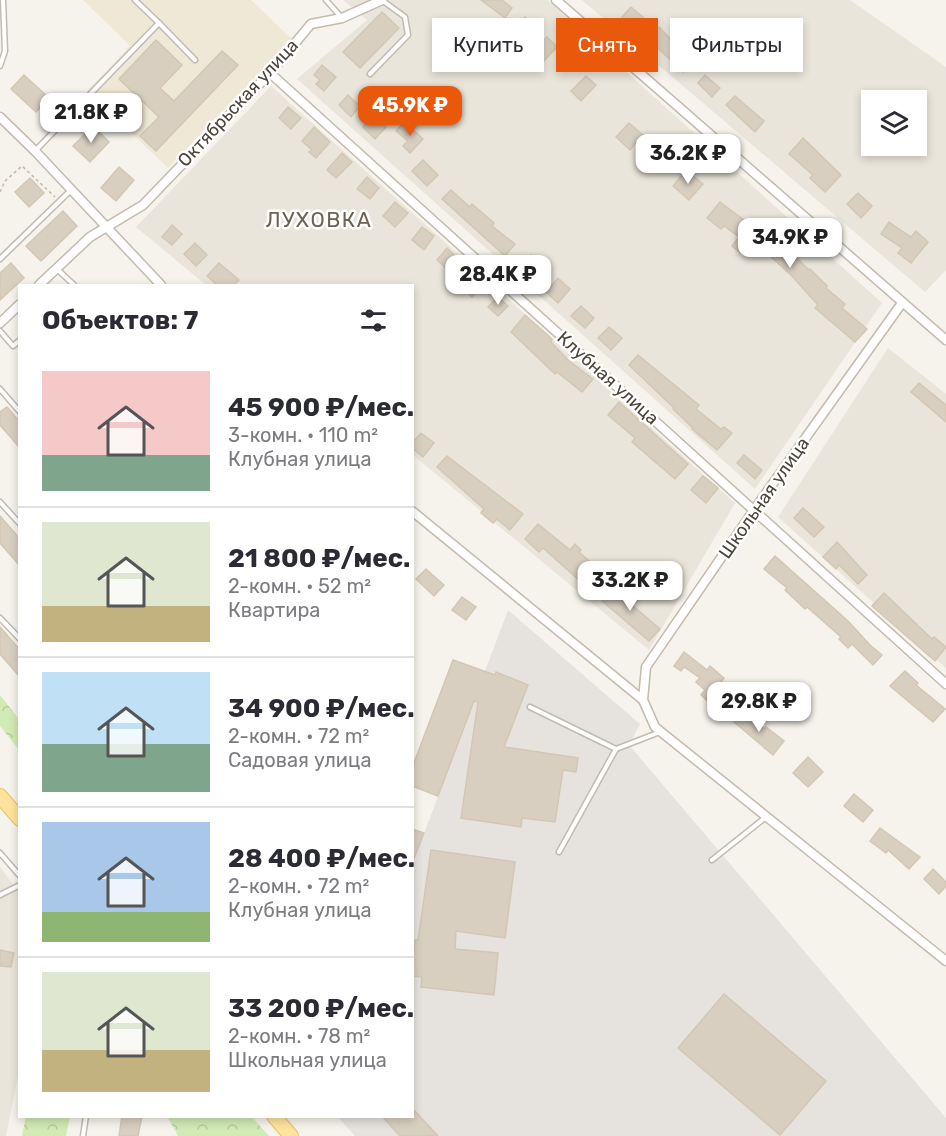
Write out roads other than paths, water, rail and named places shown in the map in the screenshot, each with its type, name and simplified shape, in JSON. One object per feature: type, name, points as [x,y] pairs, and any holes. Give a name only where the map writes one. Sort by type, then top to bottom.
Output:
[{"type":"main road","points":[[0,796],[18,817]]},
{"type":"main road","points":[[276,1118],[291,1136]]},
{"type":"street","name":"Октябрьская улица","points":[[40,284],[90,237],[143,205],[270,73],[311,24],[342,18],[382,0]]},
{"type":"street","points":[[556,0],[946,340]]},
{"type":"street","name":"Клубная улица","points":[[270,73],[946,684]]},
{"type":"street","points":[[0,117],[160,284]]},
{"type":"street","name":"Школьная улица","points":[[643,700],[646,667],[754,510],[902,303]]},
{"type":"street","points":[[0,323],[18,306]]},
{"type":"street","name":"Школьная улица","points":[[414,512],[643,700],[655,727],[946,961]]},
{"type":"lane","points":[[0,66],[5,51],[3,0]]},
{"type":"lane","points":[[135,0],[195,60]]},
{"type":"lane","points":[[326,0],[342,18]]},
{"type":"lane","points":[[370,74],[408,35],[405,17],[382,0]]},
{"type":"lane","points":[[35,151],[159,23]]},
{"type":"lane","points":[[0,259],[72,190]]},
{"type":"lane","points":[[56,268],[73,284]]},
{"type":"lane","points":[[0,331],[13,346],[18,342]]},
{"type":"lane","points":[[0,388],[18,410]]},
{"type":"lane","points":[[0,502],[18,522]]},
{"type":"lane","points":[[0,618],[18,637]]},
{"type":"lane","points":[[530,707],[615,749]]},
{"type":"lane","points":[[559,852],[615,749],[661,732]]},
{"type":"lane","points":[[712,860],[766,816]]},
{"type":"lane","points":[[0,853],[18,874]]},
{"type":"lane","points":[[0,895],[18,886]]},
{"type":"lane","points":[[82,1136],[86,1118]]},
{"type":"district","name":"ЛУХОВКА","points":[[319,220]]}]
